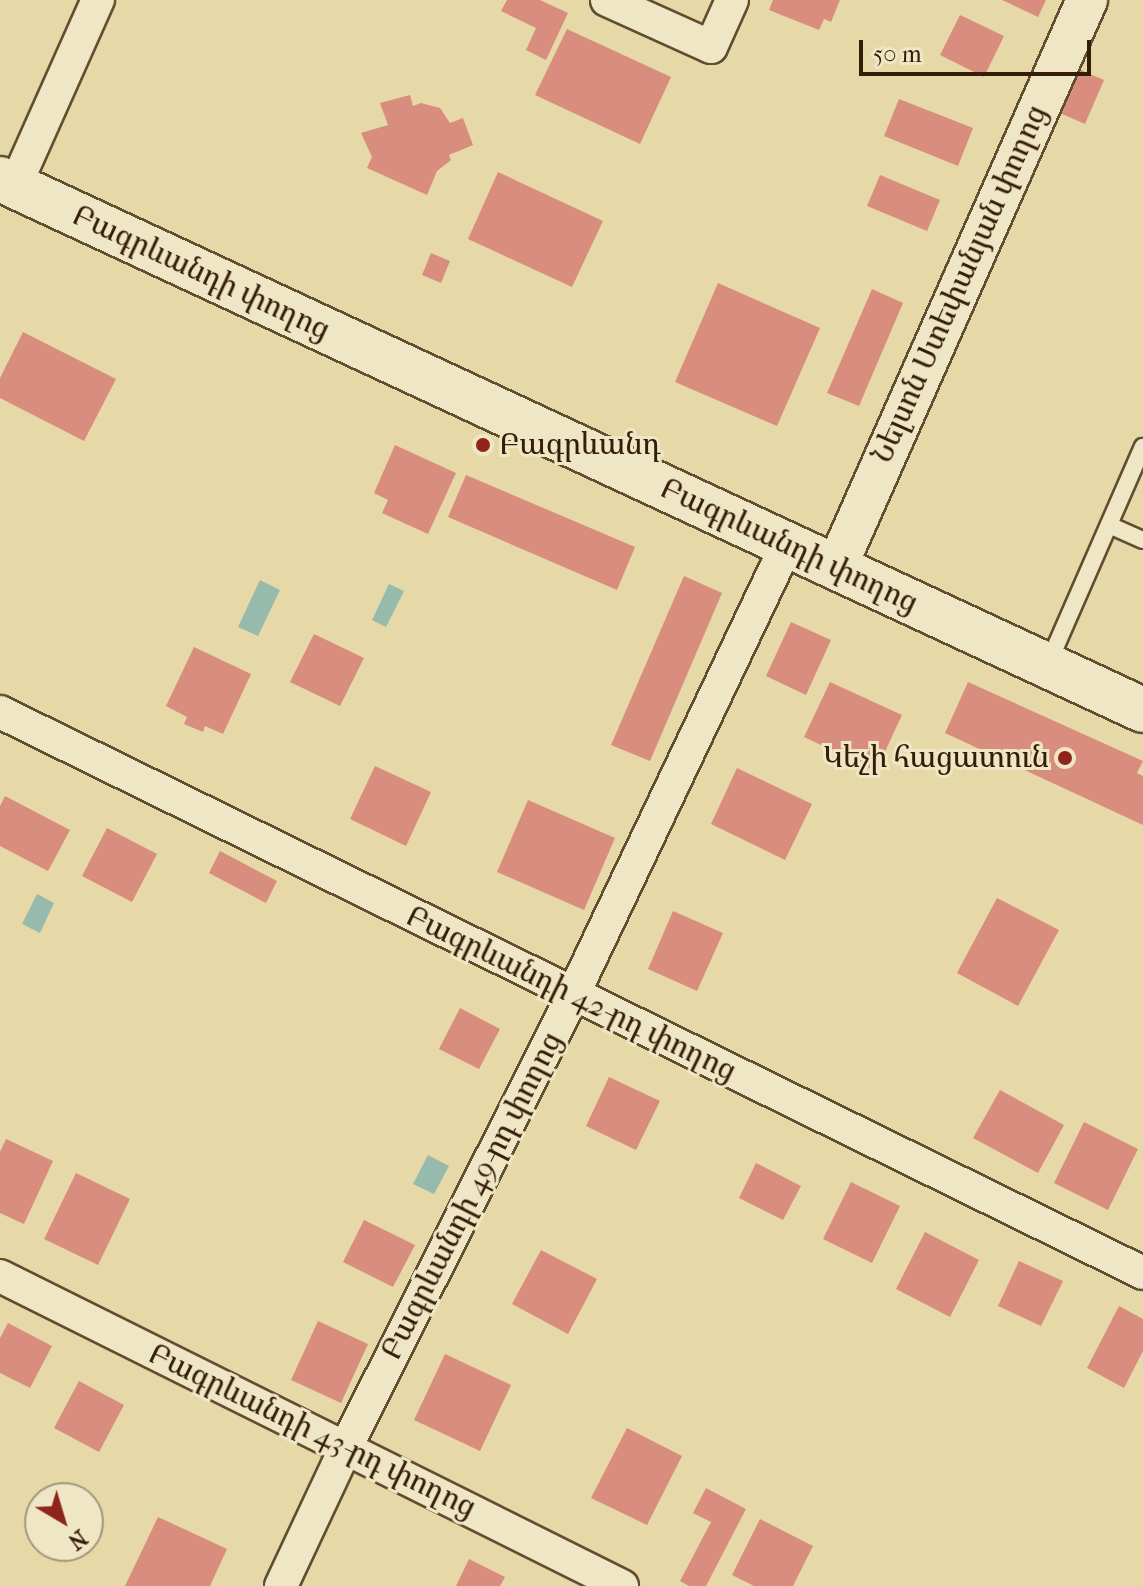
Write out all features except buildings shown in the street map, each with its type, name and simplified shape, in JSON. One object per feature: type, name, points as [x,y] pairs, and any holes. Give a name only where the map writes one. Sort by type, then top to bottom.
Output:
[{"type":"main road","name":"Բագրևանդի փողոց","points":[[7,182],[1143,710]]},
{"type":"street","points":[[7,182],[98,0]]},
{"type":"street","points":[[607,0],[711,47],[732,0]]},
{"type":"street","name":"Նելսոն Ստեփանյան փողոց","points":[[836,568],[1087,0]]},
{"type":"street","name":"Բագրևանդի 49-րդ փողոց","points":[[281,1586],[346,1447],[573,995],[786,546]]},
{"type":"street","name":"Բագրևանդի 42-րդ փողոց","points":[[0,712],[1143,1273]]},
{"type":"street","name":"Բագրևանդի 43-րդ փողոց","points":[[0,1276],[622,1586]]},
{"type":"lane","points":[[1048,666],[1143,447]]},
{"type":"lane","points":[[1109,525],[1143,540]]},
{"type":"shaded area","points":[[260,580],[280,590],[258,636],[238,627]]},
{"type":"shaded area","points":[[389,584],[404,591],[386,627],[372,620]]},
{"type":"shaded area","points":[[37,894],[54,903],[40,933],[22,924]]},
{"type":"shaded area","points":[[428,1155],[449,1166],[434,1194],[413,1184]]},
{"type":"place","name":"Բագրևանդ","points":[[483,445]]},
{"type":"place","name":"Կեչի հացատուն","points":[[1065,758]]}]
